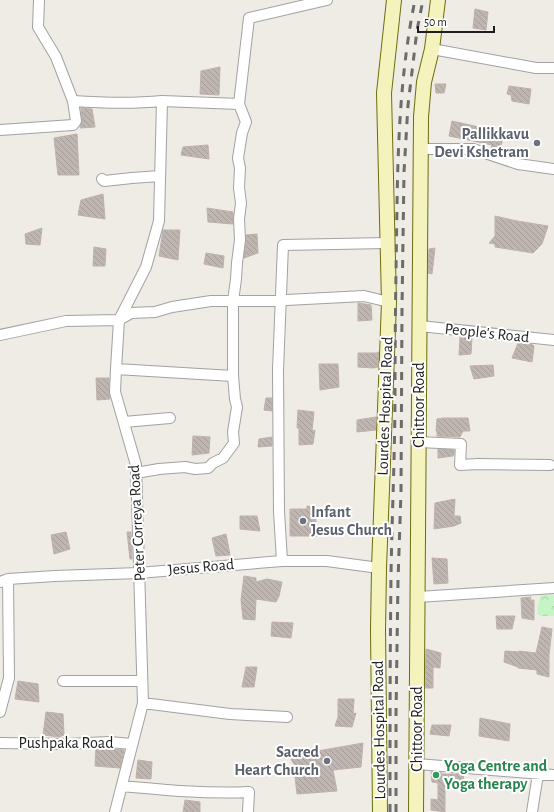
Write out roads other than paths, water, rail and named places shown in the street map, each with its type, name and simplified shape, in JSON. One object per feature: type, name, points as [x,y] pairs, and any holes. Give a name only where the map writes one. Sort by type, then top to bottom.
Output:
[{"type":"main road","name":"Lourdes Hospital Road","points":[[380,812],[378,630],[379,568],[389,302],[384,93],[394,0]]},
{"type":"main road","name":"Chittoor Road","points":[[416,812],[421,117],[424,82],[432,49],[438,0]]},
{"type":"street","points":[[0,130],[73,125],[76,121],[73,101],[56,57],[38,27],[39,0]]},
{"type":"street","points":[[136,473],[184,467],[195,469],[208,468],[222,458],[234,442],[233,432],[237,407],[233,376],[233,301],[240,240],[239,219],[241,203],[239,188],[240,168],[238,158],[242,133],[246,122],[239,104],[249,18],[327,0]]},
{"type":"street","points":[[432,49],[536,68],[554,68]]},
{"type":"street","points":[[73,101],[120,103],[162,101],[239,104]]},
{"type":"street","name":"Peter Correya Road","points":[[115,812],[143,703],[136,465],[115,392],[116,369],[120,320],[146,267],[159,221],[162,101]]},
{"type":"street","points":[[421,149],[473,149],[518,164],[554,170]]},
{"type":"street","points":[[102,179],[104,181],[160,176]]},
{"type":"street","points":[[282,560],[279,511],[278,378],[284,245],[387,243]]},
{"type":"street","points":[[0,335],[66,321],[120,320],[131,313],[155,312],[172,307],[211,300],[281,301],[293,299],[364,296],[389,302]]},
{"type":"street","name":"People's Road","points":[[420,326],[554,340]]},
{"type":"street","points":[[116,369],[233,376]]},
{"type":"street","points":[[124,422],[170,418]]},
{"type":"street","points":[[419,442],[461,444],[460,465],[550,465]]},
{"type":"street","name":"Jesus Road","points":[[4,580],[55,576],[139,573],[282,560],[327,562],[379,568]]},
{"type":"street","points":[[0,712],[10,678],[4,580]]},
{"type":"street","points":[[418,597],[554,588]]},
{"type":"street","points":[[63,681],[142,681]]},
{"type":"street","points":[[143,703],[230,714],[286,718]]},
{"type":"street","name":"Pushpaka Road","points":[[0,743],[67,744],[109,742],[132,744]]},
{"type":"street","points":[[417,764],[554,775]]},
{"type":"street","points":[[532,812],[538,774]]},
{"type":"street","points":[[122,786],[201,793],[249,792],[248,812]]},
{"type":"railway","points":[[390,812],[391,575],[395,437],[398,155],[403,77],[415,0]]},
{"type":"railway","points":[[396,812],[396,714],[401,492],[404,172],[408,105],[417,30],[423,0]]},
{"type":"place","name":"Pallikkavu Devi Kshetram","points":[[537,143]]},
{"type":"place","name":"Infant Jesus Church","points":[[303,521]]},
{"type":"place","name":"Sacred Heart Church","points":[[327,761]]},
{"type":"place","name":"Yoga Centre and Yoga therapy","points":[[436,775]]}]
